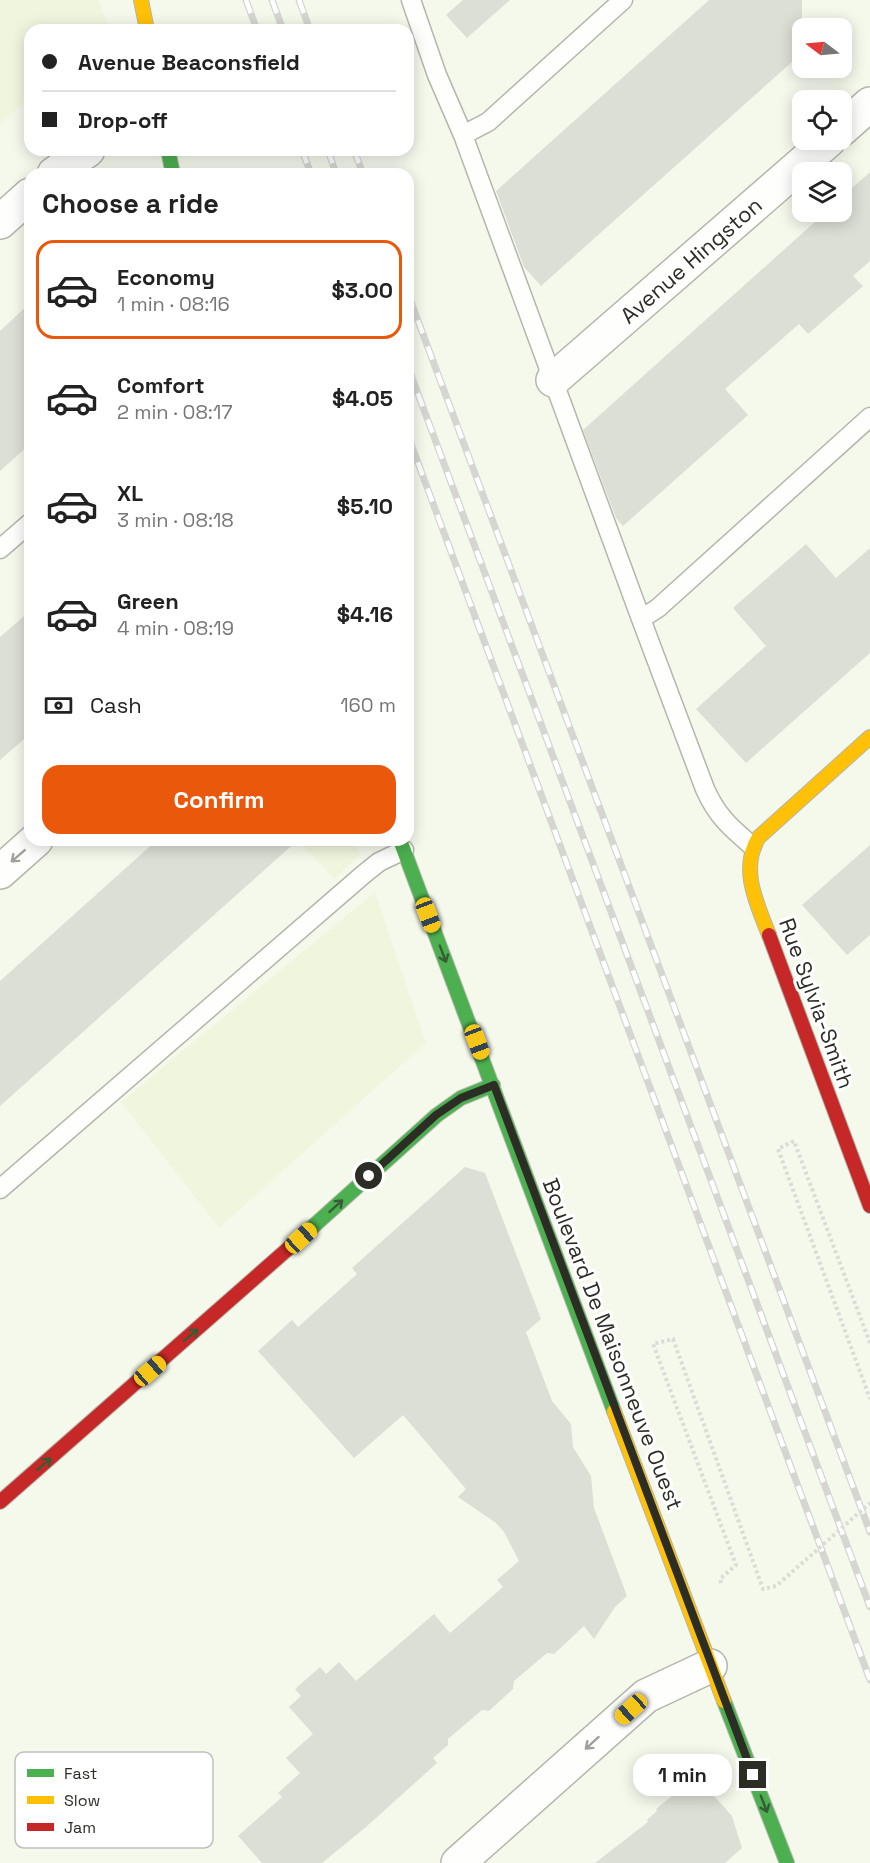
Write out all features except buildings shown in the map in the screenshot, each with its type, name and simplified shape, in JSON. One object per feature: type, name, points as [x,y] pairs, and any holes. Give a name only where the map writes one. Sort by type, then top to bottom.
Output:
[{"type":"street","points":[[141,0],[146,24]]},
{"type":"street","name":"Avenue Hingston","points":[[553,380],[818,150]]},
{"type":"street","points":[[62,168],[80,156]]},
{"type":"street","points":[[0,222],[24,200]]},
{"type":"street","points":[[752,846],[785,813],[870,737]]},
{"type":"street","points":[[0,872],[29,846]]},
{"type":"street","name":"Boulevard De Maisonneuve Ouest","points":[[402,846],[494,1085],[710,1666],[787,1863]]},
{"type":"street","name":"Rue Sylvia-Smith","points":[[752,846],[749,874],[753,892],[870,1206]]},
{"type":"street","points":[[0,1502],[284,1253],[436,1115],[461,1098],[494,1085]]},
{"type":"street","points":[[458,1863],[646,1696],[710,1666]]},
{"type":"lane","points":[[411,0],[437,75],[464,135],[641,619],[714,808],[725,822],[752,846]]},
{"type":"lane","points":[[464,135],[488,122],[624,0]]},
{"type":"lane","points":[[641,619],[658,608],[870,417]]},
{"type":"lane","points":[[0,549],[24,528]]},
{"type":"lane","points":[[0,1189],[364,874],[401,846]]},
{"type":"path","points":[[870,1343],[794,1141],[778,1149],[870,1399]]},
{"type":"path","points":[[724,1592],[720,1579],[736,1564],[653,1344],[673,1339],[763,1589],[776,1586],[870,1503]]},
{"type":"shaded area","points":[[0,0],[99,0],[108,24],[24,24],[24,103],[0,124]]},
{"type":"shaded area","points":[[304,846],[356,846],[360,855],[334,879]]},
{"type":"shaded area","points":[[375,892],[426,1043],[219,1228],[121,1102]]},
{"type":"railway","points":[[246,0],[255,24]]},
{"type":"railway","points":[[272,0],[281,24]]},
{"type":"railway","points":[[299,0],[308,24]]},
{"type":"railway","points":[[304,156],[309,168]]},
{"type":"railway","points":[[330,156],[334,168]]},
{"type":"railway","points":[[356,156],[361,168]]},
{"type":"railway","points":[[414,310],[870,1532]]},
{"type":"railway","points":[[414,383],[870,1607]]},
{"type":"railway","points":[[414,452],[870,1680]]},
{"type":"traffic: fast","points":[[169,156],[172,168]]},
{"type":"traffic: fast","points":[[402,846],[614,1411]]},
{"type":"traffic: fast","points":[[298,1240],[437,1115],[461,1098],[493,1085]]},
{"type":"traffic: fast","points":[[724,1701],[787,1863]]},
{"type":"traffic: slow","points":[[141,0],[146,24]]},
{"type":"traffic: slow","points":[[769,935],[755,899],[750,873],[750,861],[759,837],[870,737]]},
{"type":"traffic: slow","points":[[614,1411],[724,1701]]},
{"type":"traffic: jam","points":[[769,935],[870,1206]]},
{"type":"traffic: jam","points":[[0,1502],[298,1240]]},
{"type":"route","points":[[369,1176],[436,1115],[461,1098],[494,1085],[710,1666],[753,1775]]}]
